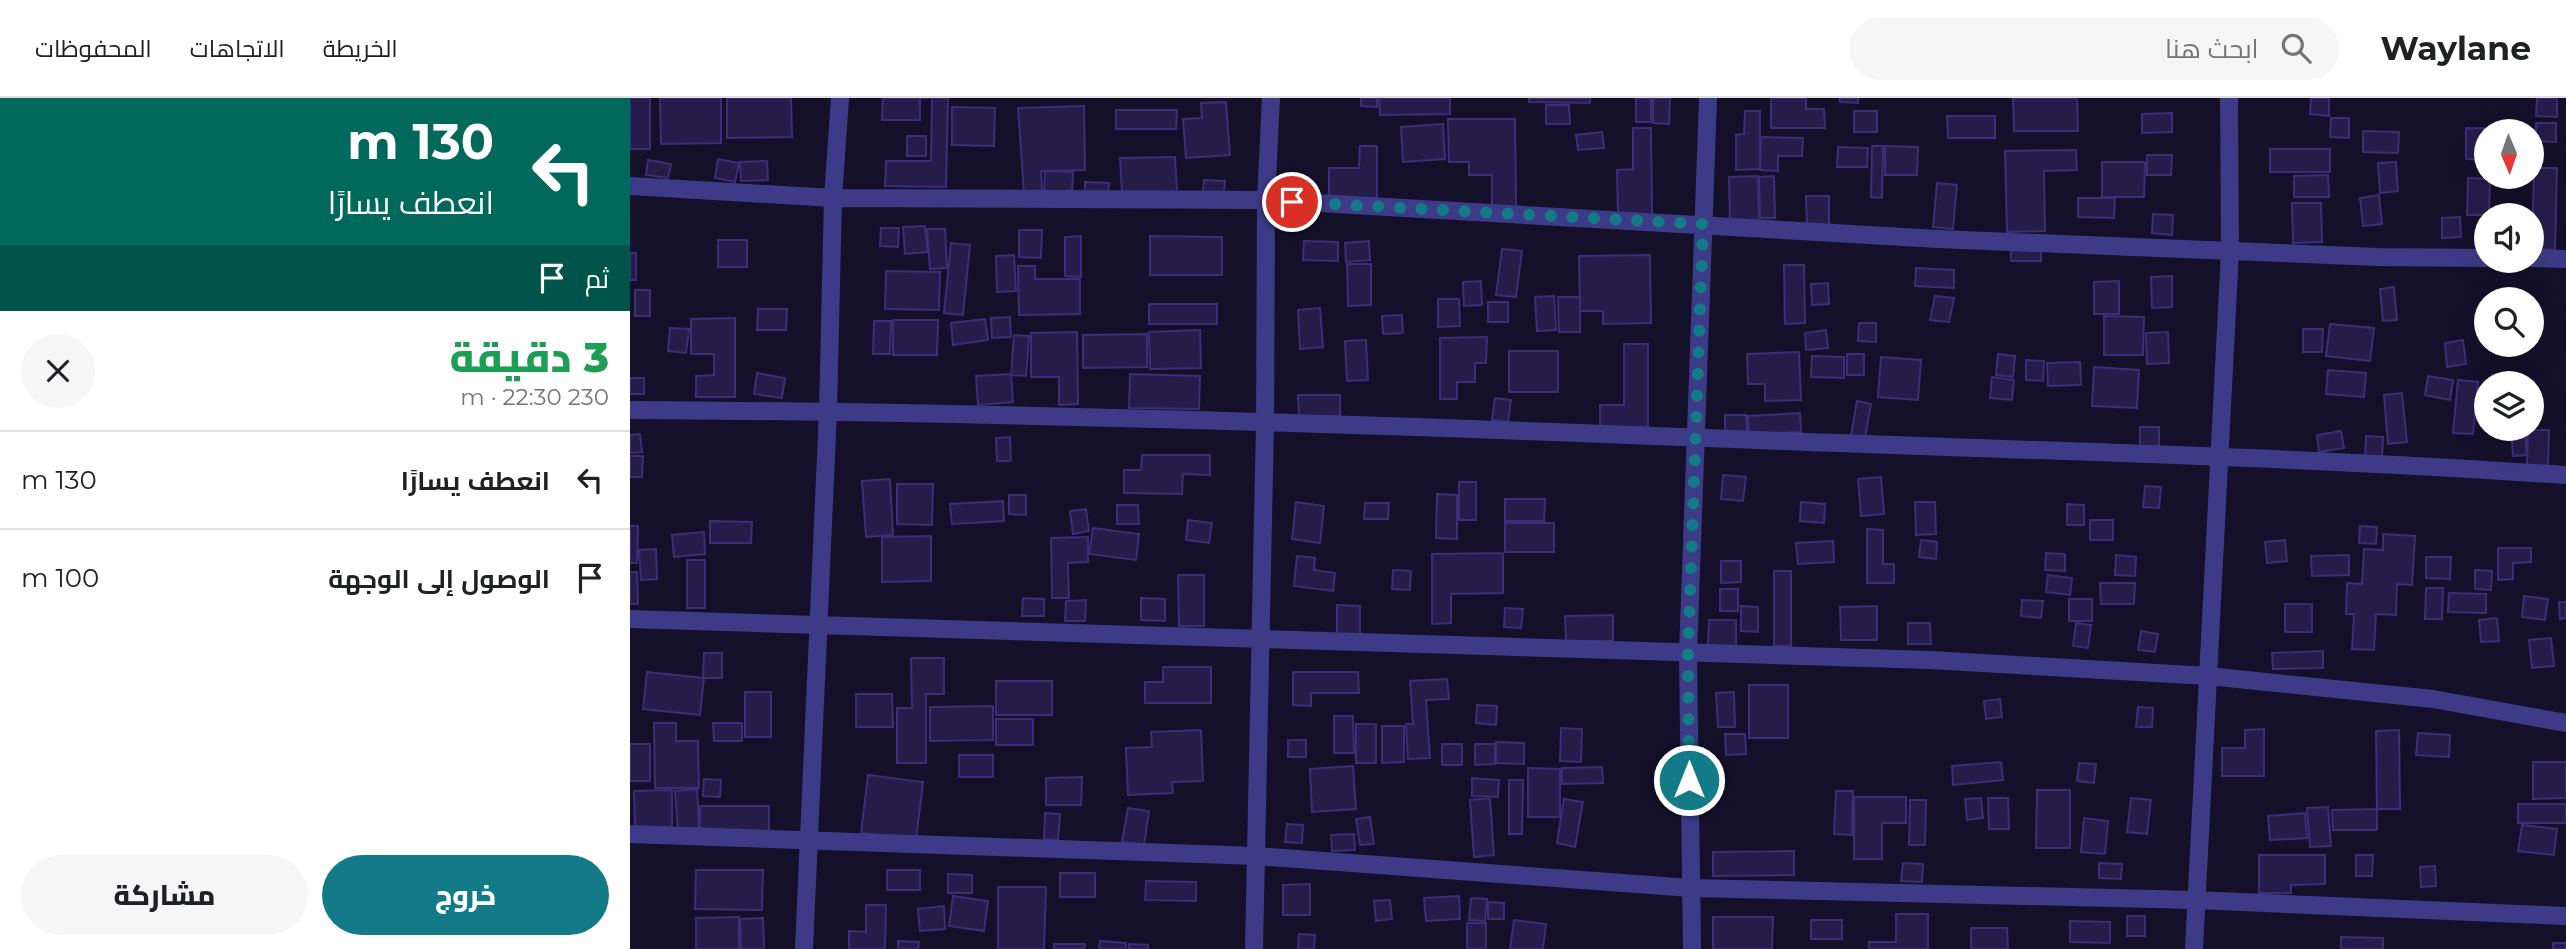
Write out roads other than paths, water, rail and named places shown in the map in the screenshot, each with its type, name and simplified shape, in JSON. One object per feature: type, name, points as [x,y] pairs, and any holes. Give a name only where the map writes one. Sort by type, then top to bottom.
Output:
[{"type":"street","points":[[804,949],[828,411],[833,198],[840,98]]},
{"type":"street","points":[[1254,949],[1265,424],[1266,200],[1271,98]]},
{"type":"street","points":[[1692,949],[1688,654],[1708,98]]},
{"type":"street","points":[[2194,949],[2230,251],[2229,98]]},
{"type":"street","points":[[630,186],[833,198],[1266,200],[1938,239],[2474,258]]},
{"type":"street","points":[[2544,258],[2566,259]]},
{"type":"street","points":[[630,410],[828,411],[1695,437],[2411,465],[2566,475]]},
{"type":"street","points":[[630,619],[1930,660],[2208,676],[2433,699],[2566,723]]},
{"type":"street","points":[[630,834],[1256,856],[1691,888],[2195,900],[2566,916]]}]
